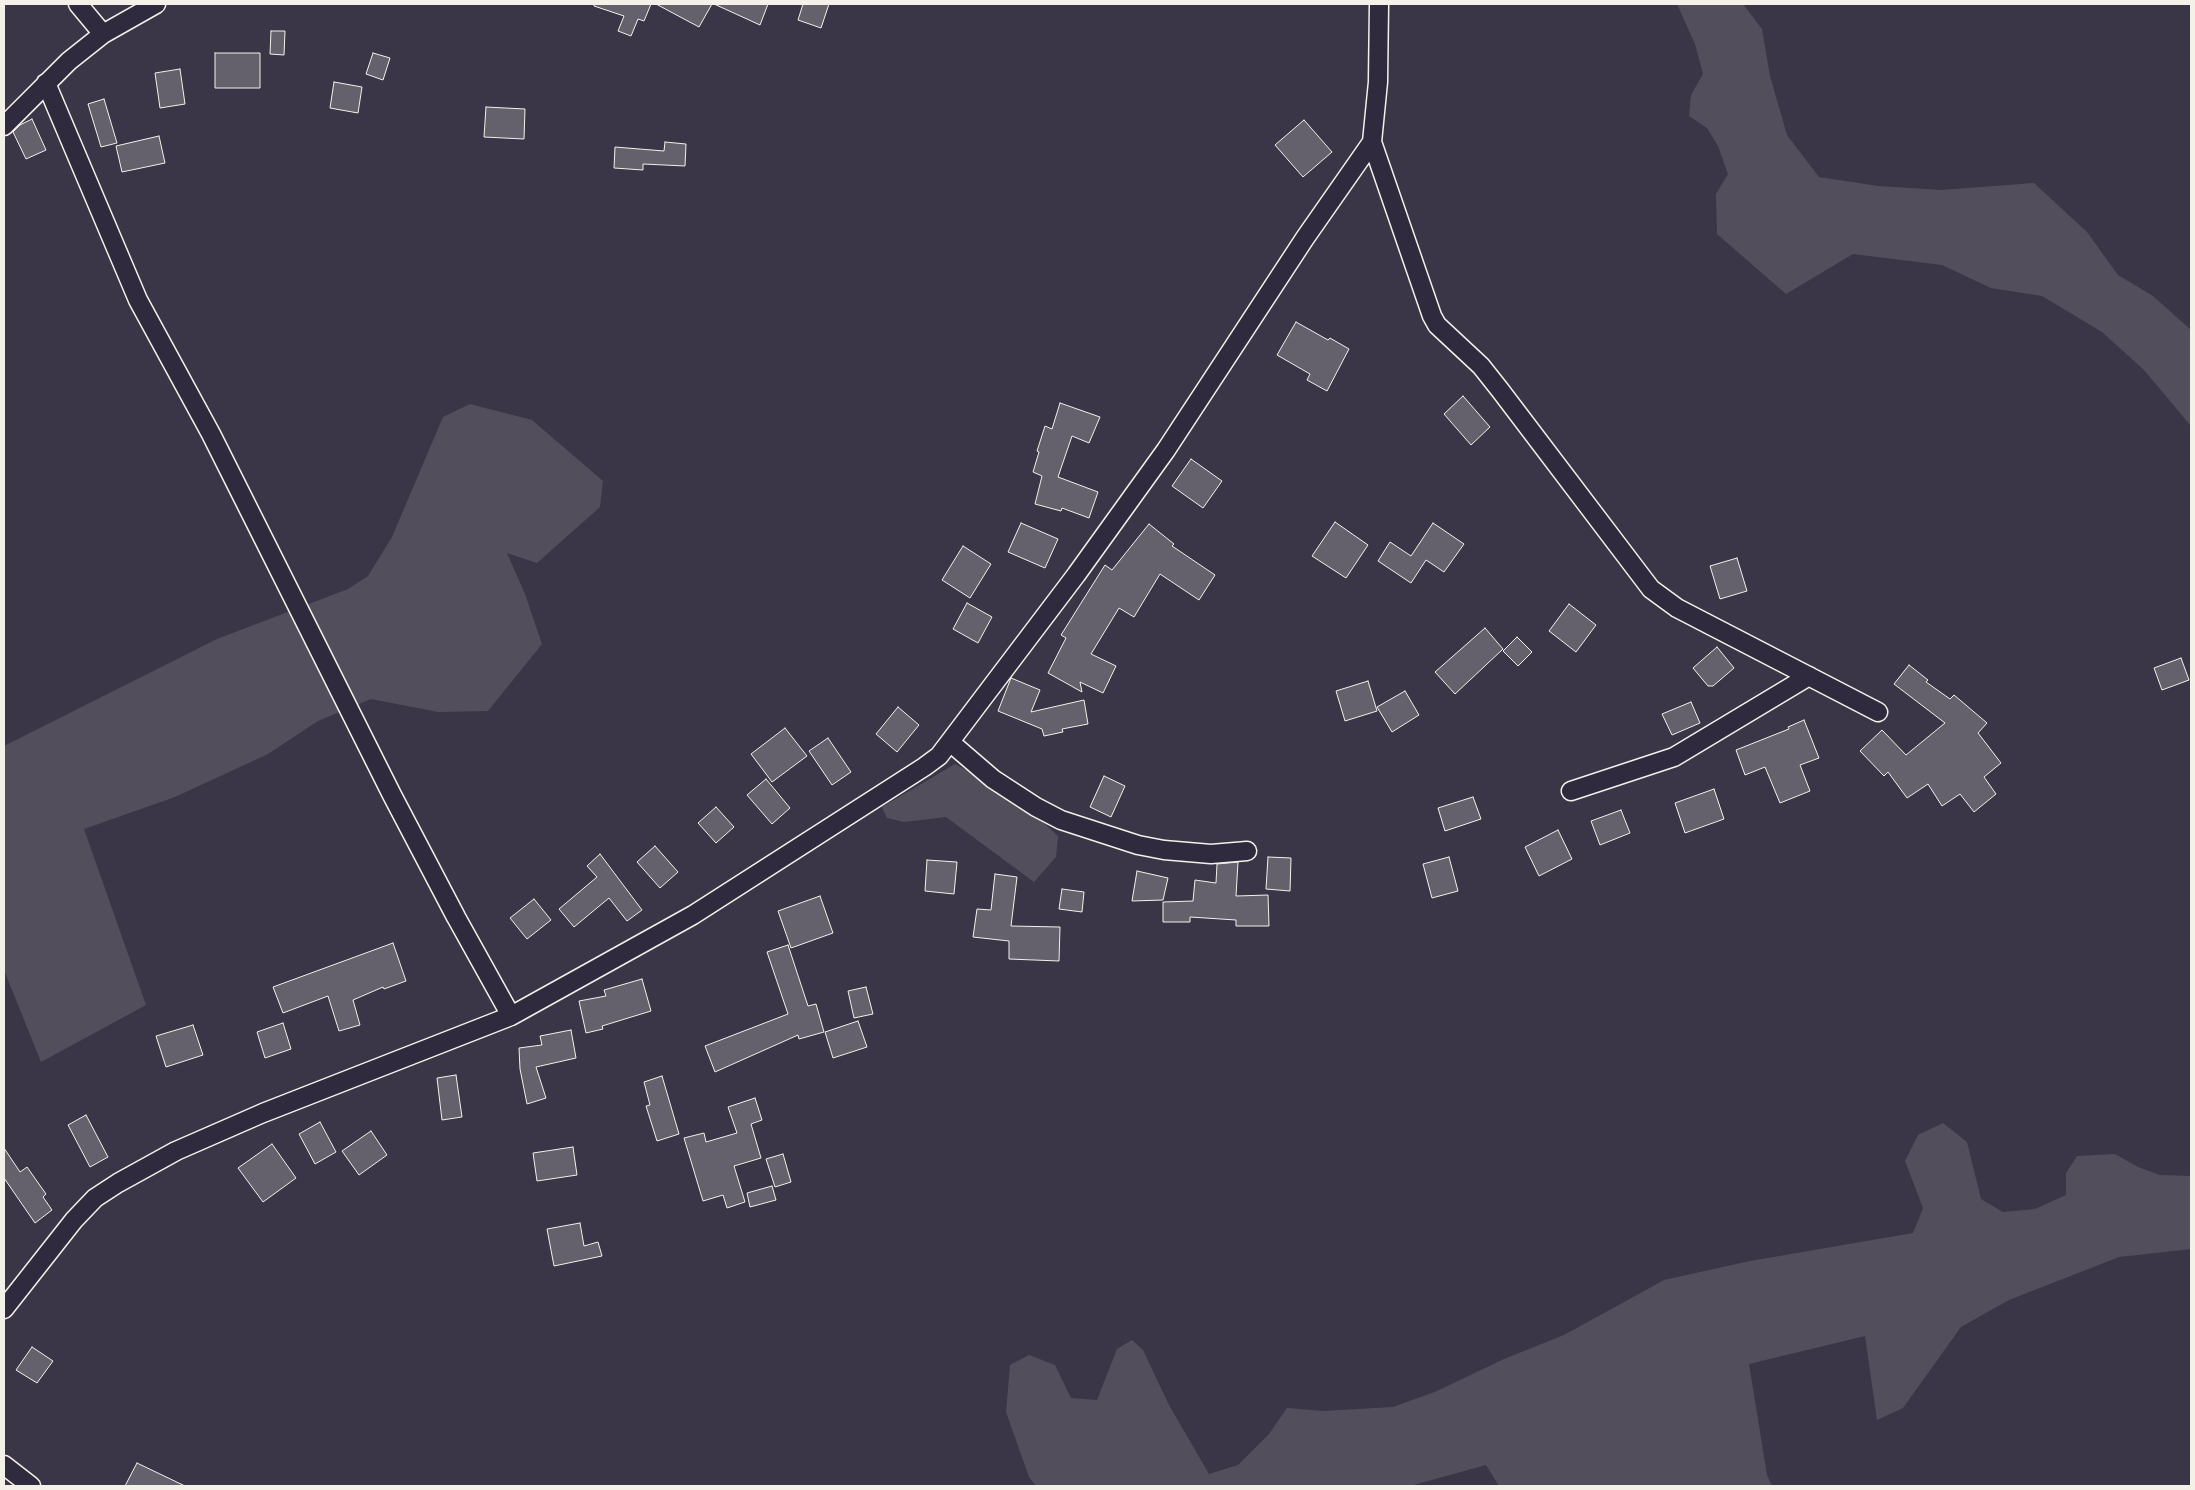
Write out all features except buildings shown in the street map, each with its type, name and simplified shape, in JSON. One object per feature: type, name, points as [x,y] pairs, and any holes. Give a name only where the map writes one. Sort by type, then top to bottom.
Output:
[{"type":"street","points":[[78,4],[103,34]]},
{"type":"street","points":[[4,126],[69,60],[103,34],[156,4]]},
{"type":"street","points":[[1379,4],[1378,82],[1372,142],[1432,316],[1481,366],[1640,576],[1661,598],[1878,712]]},
{"type":"street","points":[[46,83],[138,300],[211,434],[428,864],[511,1016]]},
{"type":"street","points":[[4,1309],[74,1220],[95,1198],[118,1183],[176,1151],[263,1113],[511,1016],[693,915],[924,767],[950,742],[1076,576],[1166,450],[1372,142]]},
{"type":"street","points":[[1571,791],[1674,756],[1809,676]]},
{"type":"street","points":[[950,742],[993,779],[1036,807],[1061,820],[1138,845],[1164,850],[1211,854],[1247,851]]},
{"type":"street","points":[[4,1465],[31,1486]]},
{"type":"street","points":[[4,1480],[7,1486]]},
{"type":"shaded area","points":[[1677,4],[1743,4],[1762,29],[1770,76],[1787,135],[1819,177],[1878,186],[1941,190],[2034,183],[2087,232],[2118,275],[2153,296],[2191,330],[2191,426],[2144,370],[2102,332],[2042,296],[1991,288],[1942,265],[1853,254],[1786,294],[1717,234],[1716,194],[1728,174],[1718,146],[1707,128],[1689,116],[1691,95],[1703,74],[1695,44]]},
{"type":"shaded area","points":[[470,404],[532,420],[603,481],[600,507],[537,563],[507,553],[525,594],[542,644],[488,711],[438,712],[371,699],[318,721],[268,754],[175,797],[84,829],[146,1005],[41,1062],[4,970],[4,746],[217,639],[348,589],[368,576],[392,537],[443,417]]},
{"type":"shaded area","points":[[955,764],[1017,798],[1058,836],[1056,857],[1034,882],[946,817],[904,822],[887,818],[882,807]]},
{"type":"shaded area","points":[[1943,1123],[1967,1142],[1981,1199],[2003,1212],[2035,1209],[2066,1195],[2066,1173],[2077,1156],[2115,1154],[2138,1167],[2160,1175],[2191,1176],[2191,1249],[2119,1257],[2009,1300],[1961,1327],[1903,1408],[1877,1420],[1865,1336],[1749,1364],[1767,1475],[1772,1486],[1499,1486],[1486,1465],[1410,1486],[1036,1486],[1029,1477],[1006,1412],[1010,1365],[1029,1355],[1055,1365],[1071,1398],[1097,1400],[1117,1349],[1132,1340],[1143,1350],[1169,1405],[1209,1474],[1238,1465],[1269,1434],[1287,1408],[1323,1411],[1393,1407],[1437,1391],[1504,1359],[1564,1335],[1664,1280],[1750,1261],[1913,1233],[1923,1208],[1905,1161],[1918,1135]]}]
